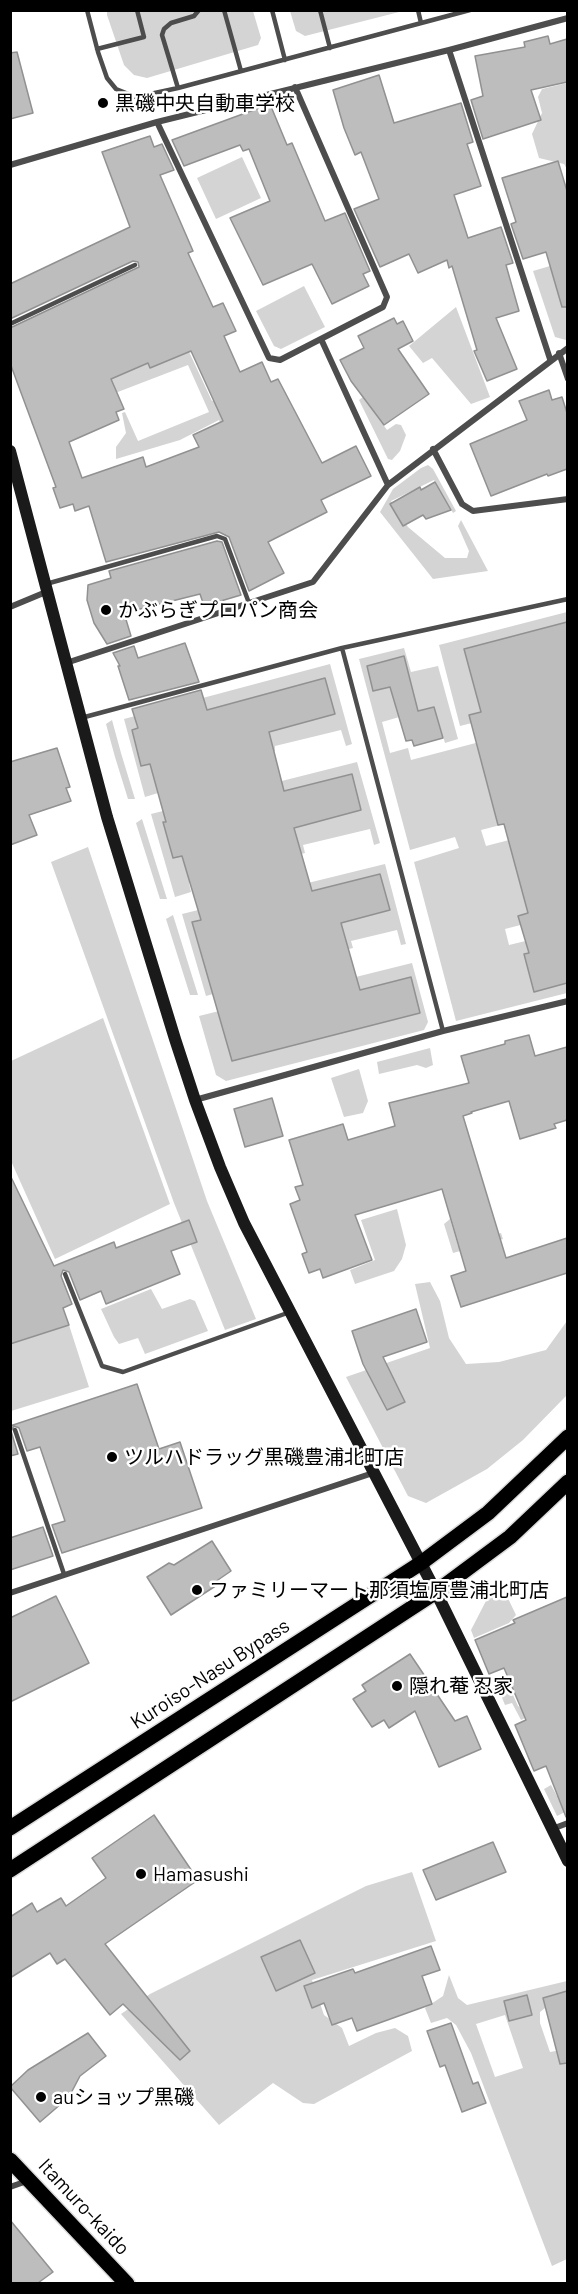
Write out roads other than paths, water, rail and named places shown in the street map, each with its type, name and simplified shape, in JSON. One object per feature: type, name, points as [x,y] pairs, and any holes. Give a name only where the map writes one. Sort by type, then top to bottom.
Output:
[{"type":"main road","name":"Kuroiso-Nasu Bypass","points":[[10,1828],[421,1563],[488,1514],[567,1437]]},
{"type":"main road","points":[[10,1870],[436,1592],[510,1537],[567,1482]]},
{"type":"main road","name":"Itamuro-kaido","points":[[10,2160],[127,2283]]},
{"type":"street","points":[[10,165],[157,122],[567,18]]},
{"type":"street","points":[[448,50],[550,360]]},
{"type":"street","points":[[157,122],[268,358],[280,360],[383,308],[387,297],[295,87]]},
{"type":"street","points":[[321,339],[388,485]]},
{"type":"street","points":[[65,664],[313,582],[388,485],[567,348]]},
{"type":"street","points":[[559,353],[567,379]]},
{"type":"street","points":[[434,449],[462,504],[473,511],[567,499]]},
{"type":"street","points":[[10,452],[116,848],[195,1100],[244,1223],[436,1592],[567,1861]]},
{"type":"street","points":[[10,607],[45,588]]},
{"type":"street","points":[[195,1100],[443,1031],[567,1001]]},
{"type":"street","points":[[10,1593],[374,1473]]},
{"type":"street","points":[[552,1830],[567,1823]]},
{"type":"street","points":[[10,2187],[30,2179]]},
{"type":"lane","points":[[87,10],[107,78],[116,89],[136,97],[178,88],[470,10]]},
{"type":"lane","points":[[97,49],[144,37],[137,10]]},
{"type":"lane","points":[[178,88],[162,35],[164,28],[171,23],[194,16],[199,10]]},
{"type":"lane","points":[[272,10],[285,60]]},
{"type":"lane","points":[[320,10],[330,48]]},
{"type":"lane","points":[[418,10],[421,23]]},
{"type":"lane","points":[[226,11],[241,71]]},
{"type":"lane","points":[[10,324],[135,265]]},
{"type":"lane","points":[[45,588],[217,536],[225,539],[249,603]]},
{"type":"lane","points":[[80,718],[342,648],[567,600]]},
{"type":"lane","points":[[342,648],[443,1031]]},
{"type":"lane","points":[[64,1274],[102,1366],[123,1372],[290,1312]]},
{"type":"lane","points":[[15,1430],[64,1574]]},
{"type":"place","name":"黒磯中央自動車学校","points":[[103,103]]},
{"type":"place","name":"かぶらぎプロパン商会","points":[[106,610]]},
{"type":"place","name":"ツルハドラッグ黒磯豊浦北町店","points":[[112,1457]]},
{"type":"place","name":"ファミリーマート那須塩原豊浦北町店","points":[[197,1590]]},
{"type":"place","name":"隠れ菴 忍家","points":[[397,1686]]},
{"type":"place","name":"Hamasushi","points":[[141,1874]]},
{"type":"place","name":"auショップ黒磯","points":[[41,2097]]}]
